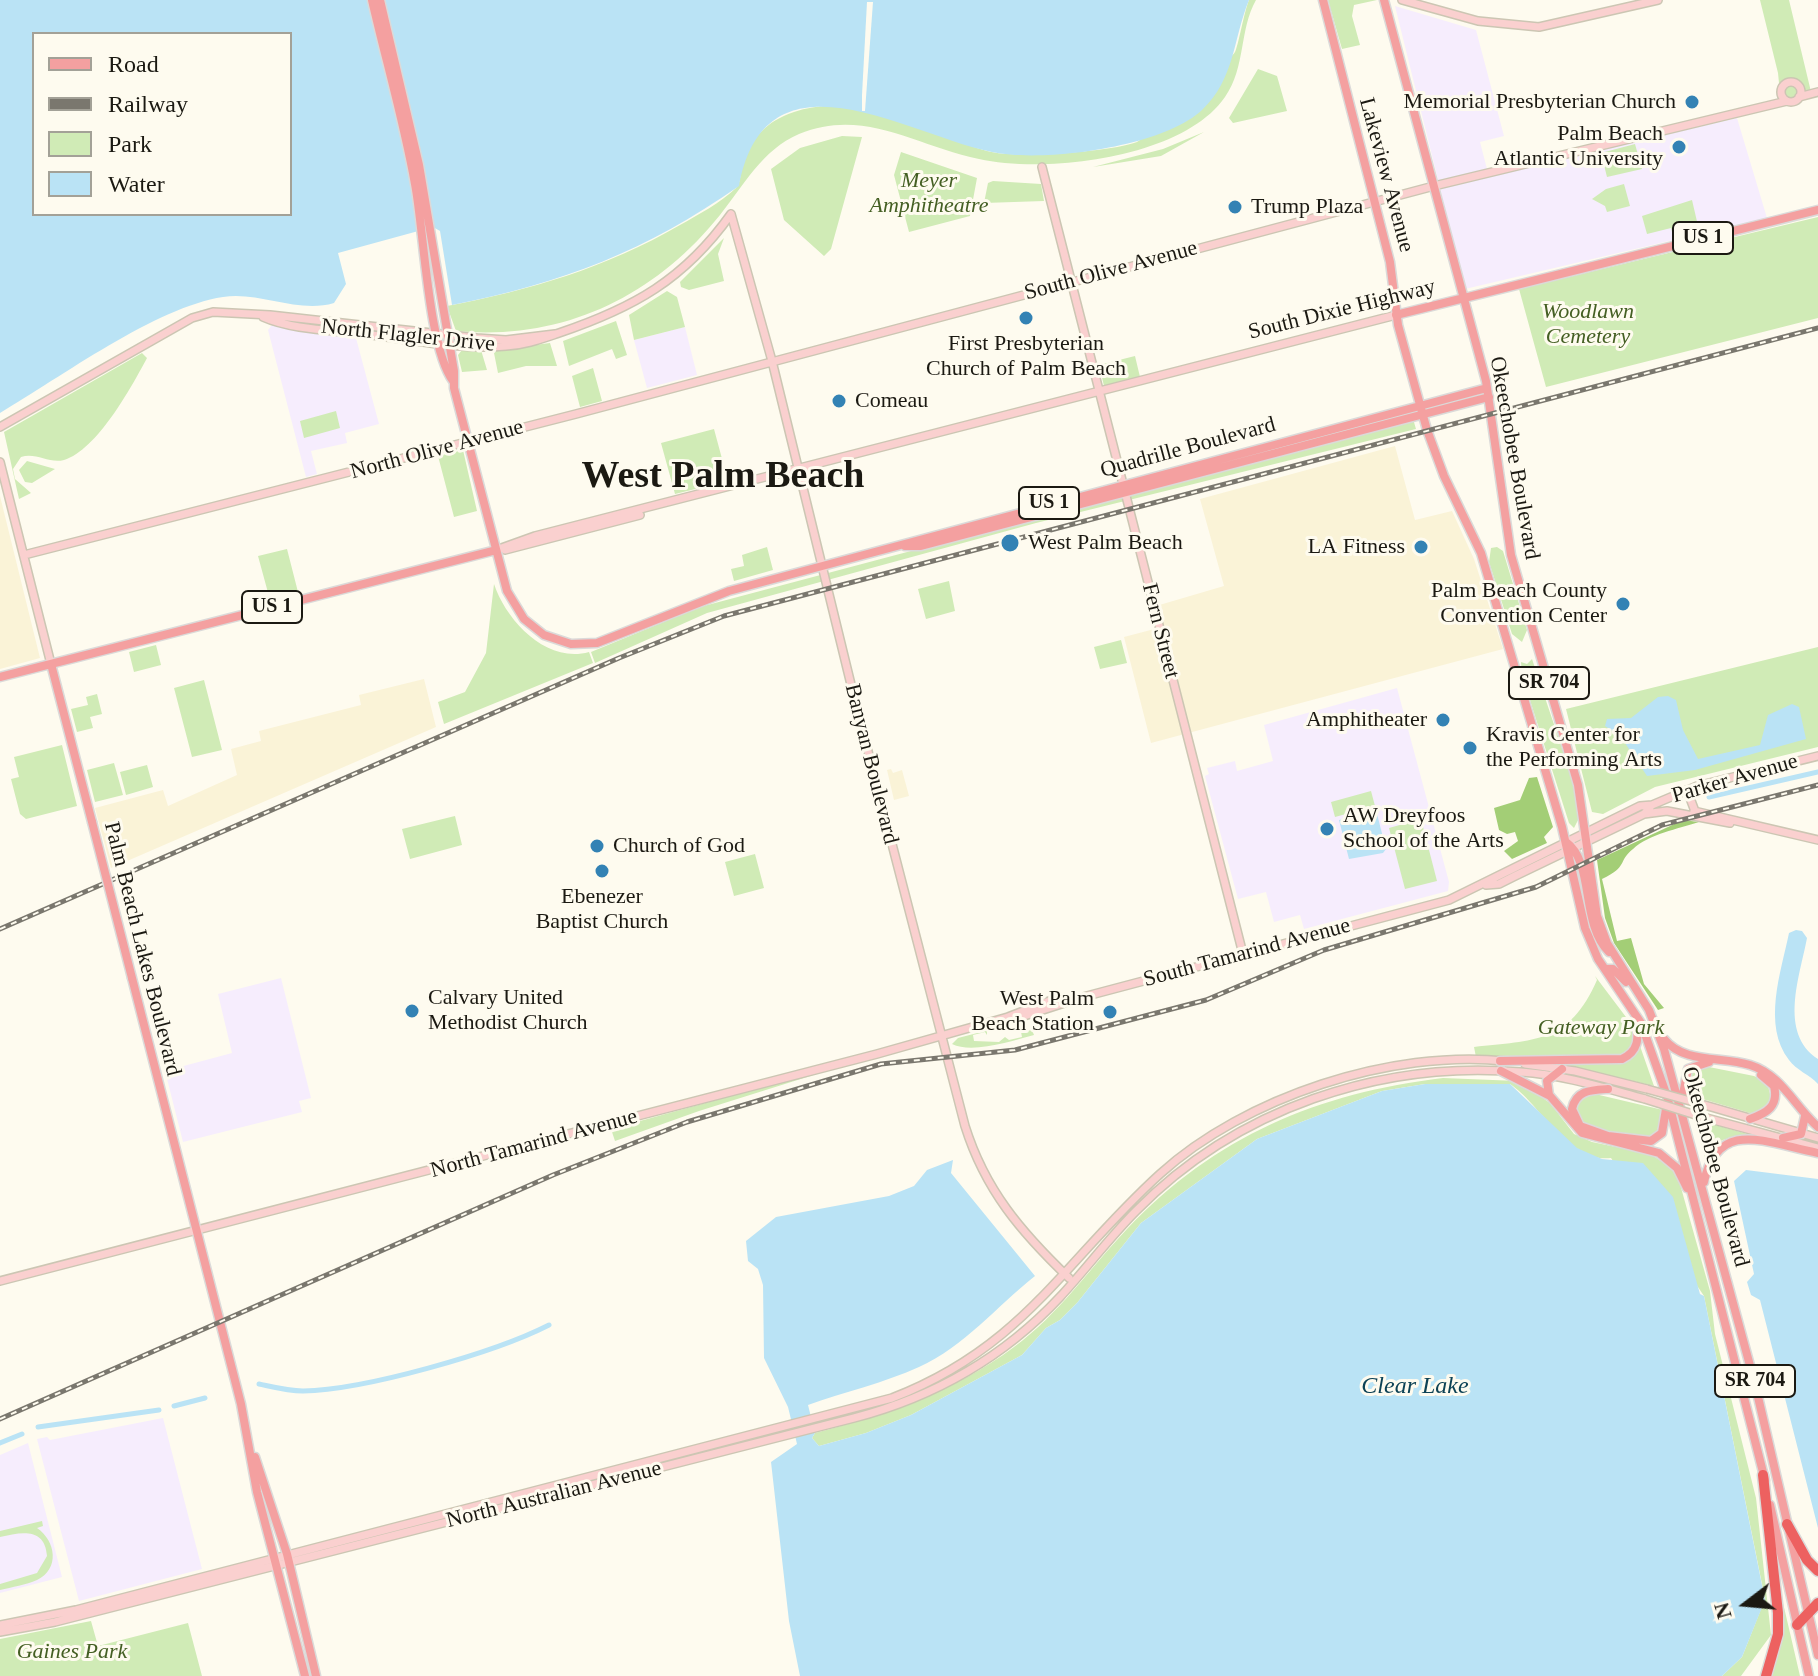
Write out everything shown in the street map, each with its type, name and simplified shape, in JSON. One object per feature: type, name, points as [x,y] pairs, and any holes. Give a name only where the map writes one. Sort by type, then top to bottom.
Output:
[{"type":"highway","points":[[1763,1475],[1778,1613],[1776,1645],[1766,1676]]},
{"type":"highway","points":[[1787,1524],[1807,1560],[1818,1571]]},
{"type":"highway","points":[[1797,1625],[1818,1603]]},
{"type":"highway","points":[[1759,1676],[1778,1613]]},
{"type":"main road","points":[[372,0],[427,236]]},
{"type":"main road","points":[[380,0],[419,165],[443,339],[496,550]]},
{"type":"main road","name":"Lakeview Avenue","points":[[1323,0],[1390,260],[1396,315],[1421,410]]},
{"type":"main road","name":"Okeechobee Boulevard","points":[[1384,0],[1488,393],[1511,555],[1575,772],[1588,841],[1597,916],[1618,962],[1658,1032],[1681,1108],[1755,1384],[1818,1655]]},
{"type":"main road","name":"South Dixie Highway","points":[[1396,315],[1818,210]]},
{"type":"main road","name":"Quadrille Boulevard","points":[[496,550],[507,591],[518,613],[544,635],[571,644],[607,639],[713,596],[900,547],[921,546],[1124,488],[1488,393]]},
{"type":"main road","name":"Okeechobee Boulevard","points":[[1421,410],[1444,476],[1481,553],[1569,847],[1585,928],[1605,969],[1637,1016],[1667,1096],[1763,1475],[1809,1676]]},
{"type":"main road","name":"US 1","points":[[0,677],[496,550]]},
{"type":"main road","name":"Palm Beach Lakes Boulevard","points":[[51,664],[250,1444],[273,1562],[305,1676]]},
{"type":"main road","points":[[1569,847],[1597,937],[1618,962]]},
{"type":"main road","points":[[1605,969],[1616,970],[1636,990]]},
{"type":"main road","points":[[1500,1066],[1622,1059],[1632,1053],[1638,1044],[1637,1016]]},
{"type":"main road","points":[[1658,1032],[1677,1052],[1765,1070],[1775,1077],[1818,1127]]},
{"type":"main road","points":[[1681,1108],[1688,1069],[1709,1062],[1752,1071],[1772,1082],[1776,1091],[1772,1108],[1750,1119]]},
{"type":"main road","points":[[1500,1066],[1550,1096],[1582,1133],[1644,1148],[1667,1158],[1682,1177],[1698,1215]]},
{"type":"main road","points":[[1550,1096],[1547,1085],[1551,1076],[1562,1069]]},
{"type":"main road","points":[[1608,1089],[1585,1091],[1578,1095],[1573,1104],[1574,1116],[1586,1128],[1631,1141],[1646,1142],[1659,1137],[1666,1124],[1667,1096]]},
{"type":"main road","points":[[1783,1138],[1801,1134],[1805,1115]]},
{"type":"main road","points":[[1703,1187],[1712,1154],[1729,1141],[1744,1140],[1818,1151]]},
{"type":"main road","name":"Palm Beach Lakes Boulevard","points":[[250,1444],[268,1489],[288,1558],[316,1676]]},
{"type":"street","points":[[1403,0],[1478,21],[1539,27],[1658,0]]},
{"type":"street","points":[[1777,100],[1788,82],[1802,93]]},
{"type":"street","points":[[1781,91],[1787,101]]},
{"type":"street","points":[[1434,186],[1623,142],[1777,100],[1787,101],[1802,93],[1818,92]]},
{"type":"street","name":"Fern Street","points":[[1042,167],[1243,954]]},
{"type":"street","name":"South Olive Avenue","points":[[848,340],[1434,186]]},
{"type":"street","name":"North Flagler Drive","points":[[0,427],[192,318],[226,312],[508,346],[548,339],[608,316],[650,294],[694,258],[731,214]]},
{"type":"street","name":"Banyan Boulevard","points":[[731,214],[772,361],[965,1126],[980,1169],[1016,1226],[1073,1282]]},
{"type":"street","name":"South Dixie Highway","points":[[496,550],[535,536],[799,471],[1396,315]]},
{"type":"street","name":"North Olive Avenue","points":[[24,555],[848,340]]},
{"type":"street","name":"Palm Beach Lakes Boulevard","points":[[0,462],[51,664]]},
{"type":"street","name":"Parker Avenue","points":[[1586,831],[1640,806],[1652,805],[1687,790],[1818,756]]},
{"type":"street","points":[[1687,790],[1694,811],[1701,819]]},
{"type":"street","name":"Parker Avenue","points":[[1588,841],[1644,814],[1652,805]]},
{"type":"street","points":[[1644,814],[1667,811],[1736,823]]},
{"type":"street","points":[[1694,811],[1818,840]]},
{"type":"street","name":"South Tamarind Avenue","points":[[1569,847],[1586,831]]},
{"type":"street","name":"South Tamarind Avenue","points":[[1008,1017],[1022,1016],[1449,900],[1485,885],[1499,884],[1569,847],[1588,841]]},
{"type":"street","name":"North Tamarind Avenue","points":[[0,1281],[941,1035],[1008,1017],[1052,1000],[1064,1003]]},
{"type":"street","points":[[1022,1016],[1036,1005]]},
{"type":"street","name":"North Australian Avenue","points":[[873,1408],[967,1362],[1026,1316],[1159,1174],[1203,1142],[1246,1117],[1327,1083],[1403,1066],[1500,1066]]},
{"type":"street","points":[[1500,1066],[1562,1069],[1647,1089],[1818,1138]]},
{"type":"street","points":[[1500,1066],[1608,1089],[1783,1138],[1818,1151]]},
{"type":"street","name":"North Australian Avenue","points":[[0,1632],[55,1622],[288,1558],[792,1430],[932,1390],[987,1360],[1033,1324],[1132,1214],[1165,1183],[1189,1164],[1247,1129],[1329,1092],[1402,1076],[1500,1066]]},
{"type":"street","points":[[1159,1174],[1165,1183]]},
{"type":"street","name":"North Australian Avenue","points":[[0,1625],[76,1610],[273,1562]]},
{"type":"shaded area","name":"Palm Beach Atlantic University","points":[[1395,6],[1476,30],[1504,136],[1480,142],[1487,169],[1494,175],[1737,118],[1767,218],[1465,289]]},
{"type":"shaded area","points":[[272,325],[356,338],[379,424],[345,433],[347,443],[311,451],[317,474],[306,477],[268,330]]},
{"type":"shaded area","points":[[685,327],[697,375],[647,388],[634,340]]},
{"type":"shaded area","points":[[1395,446],[1415,520],[1452,511],[1474,559],[1503,649],[1151,743],[1124,637],[1162,627],[1156,606],[1224,586],[1200,499]]},
{"type":"shaded area","points":[[0,496],[40,658],[0,669]]},
{"type":"shaded area","points":[[424,679],[436,727],[111,868],[95,808],[163,790],[168,806],[237,775],[231,749],[261,741],[259,731],[361,705],[359,695]]},
{"type":"shaded area","name":"AW Dreyfoos School of the Arts","points":[[1397,688],[1449,882],[1448,891],[1304,929],[1300,915],[1274,922],[1266,892],[1238,899],[1205,776],[1209,774],[1207,768],[1235,761],[1237,771],[1273,761],[1264,725]]},
{"type":"shaded area","points":[[891,769],[893,773],[902,770],[909,796],[894,800],[887,770]]},
{"type":"shaded area","points":[[281,978],[311,1098],[299,1101],[302,1112],[183,1142],[165,1071],[232,1053],[218,994]]},
{"type":"shaded area","points":[[163,1418],[202,1569],[79,1601],[37,1439],[47,1437],[50,1440]]},
{"type":"shaded area","points":[[28,1443],[62,1577],[0,1593],[0,1455]]},
{"type":"green space","points":[[1249,0],[1256,0],[1232,85],[1205,118],[1178,135],[1112,156],[1040,164],[979,159],[868,127],[823,127],[799,134],[774,149],[694,244],[636,290],[603,308],[533,329],[456,331],[447,306],[567,276],[624,254],[709,208],[738,186],[745,156],[761,132],[776,120],[794,112],[818,107],[867,110],[964,144],[1000,153],[1062,153],[1106,149],[1137,142],[1235,52]]},
{"type":"green space","points":[[1328,0],[1377,0],[1354,5],[1352,16],[1360,45],[1342,49]]},
{"type":"green space","points":[[1760,0],[1789,0],[1812,96],[1781,103],[1778,73]]},
{"type":"green space","points":[[1258,69],[1277,76],[1287,111],[1233,123],[1229,118]]},
{"type":"green space","points":[[1204,132],[1161,156],[1093,167],[1163,149]]},
{"type":"green space","points":[[842,136],[862,137],[831,249],[824,256],[784,220],[771,169],[800,148]]},
{"type":"green space","points":[[1635,144],[1642,169],[1607,177],[1601,153]]},
{"type":"green space","name":"Meyer Amphitheatre","points":[[901,152],[977,178],[970,216],[909,232],[894,175]]},
{"type":"green space","points":[[988,183],[1041,184],[1044,201],[984,203]]},
{"type":"green space","points":[[1624,184],[1630,206],[1607,212],[1605,206],[1592,199],[1606,189]]},
{"type":"green space","points":[[1692,200],[1699,230],[1673,236],[1671,228],[1647,234],[1642,216]]},
{"type":"green space","name":"Woodlawn Cemetery","points":[[1818,217],[1818,318],[1546,387],[1519,289]]},
{"type":"green space","points":[[724,238],[718,254],[724,281],[689,290],[681,287],[680,282]]},
{"type":"green space","points":[[667,291],[677,297],[685,327],[634,340],[629,315]]},
{"type":"green space","points":[[616,321],[627,355],[616,359],[612,349],[569,366],[563,341]]},
{"type":"green space","points":[[550,343],[557,366],[526,366],[498,373],[496,350]]},
{"type":"green space","points":[[462,350],[481,350],[487,370],[462,372],[458,355]]},
{"type":"green space","points":[[142,353],[147,358],[132,385],[89,444],[64,460],[21,457],[13,469],[15,479],[31,493],[19,499],[4,432]]},
{"type":"green space","points":[[1135,356],[1140,377],[1104,386],[1099,365]]},
{"type":"green space","points":[[593,368],[602,401],[580,407],[572,376]]},
{"type":"green space","points":[[336,411],[340,428],[304,438],[300,421]]},
{"type":"green space","points":[[1411,412],[1416,429],[1036,523],[707,613],[595,663],[591,652],[700,607],[1344,436],[1349,428]]},
{"type":"green space","points":[[714,429],[728,481],[675,494],[661,443]]},
{"type":"green space","points":[[463,450],[477,511],[454,517],[438,456]]},
{"type":"green space","points":[[27,461],[55,469],[32,483],[25,482],[19,470]]},
{"type":"green space","points":[[767,547],[773,570],[734,581],[731,569],[744,566],[742,555]]},
{"type":"green space","points":[[1497,547],[1503,551],[1527,630],[1522,642],[1512,634],[1489,562],[1491,548]]},
{"type":"green space","points":[[287,549],[298,592],[270,600],[258,556]]},
{"type":"green space","points":[[949,581],[955,611],[926,619],[918,589]]},
{"type":"green space","points":[[494,584],[508,612],[530,636],[558,652],[589,652],[593,663],[444,724],[438,702],[465,692],[486,653]]},
{"type":"green space","points":[[1121,640],[1127,663],[1100,669],[1094,647]]},
{"type":"green space","points":[[156,645],[161,665],[134,672],[129,652]]},
{"type":"green space","points":[[1818,647],[1818,747],[1655,787],[1603,814],[1592,812],[1566,709]]},
{"type":"green space","points":[[1532,659],[1570,772],[1580,816],[1574,828],[1569,823],[1522,675],[1521,662],[1527,664]]},
{"type":"green space","points":[[204,680],[222,750],[192,757],[174,688]]},
{"type":"green space","points":[[97,694],[102,714],[90,717],[93,728],[77,732],[71,709],[88,705],[86,697]]},
{"type":"green space","points":[[62,745],[77,806],[26,819],[20,814],[11,779],[19,777],[14,757]]},
{"type":"green space","points":[[114,763],[123,795],[95,802],[87,770]]},
{"type":"green space","points":[[147,765],[153,787],[126,795],[120,772]]},
{"type":"green space","points":[[1537,777],[1553,827],[1544,837],[1547,843],[1512,859],[1504,851],[1518,841],[1515,832],[1507,834],[1499,830],[1494,808],[1520,800],[1529,778]]},
{"type":"green space","points":[[1371,791],[1375,806],[1335,817],[1331,802]]},
{"type":"green space","points":[[455,816],[462,845],[410,859],[402,829]]},
{"type":"green space","points":[[1421,819],[1437,881],[1405,889],[1389,828]]},
{"type":"green space","points":[[1683,820],[1699,822],[1640,844],[1628,853],[1616,871],[1602,879],[1617,941],[1631,938],[1644,984],[1664,1008],[1658,1010],[1614,943],[1605,918],[1597,860]]},
{"type":"green space","points":[[755,854],[764,888],[734,896],[725,862]]},
{"type":"green space","name":"Gateway Park","points":[[1595,976],[1632,1025],[1635,1043],[1624,1056],[1476,1057],[1474,1047],[1532,1040],[1562,1027],[1586,1001],[1597,980]]},
{"type":"green space","points":[[1016,1023],[1003,1027],[1003,1031],[1001,1028],[987,1031],[987,1035],[985,1032],[973,1035],[974,1041],[999,1042],[1005,1037],[1009,1040],[1022,1037],[1021,1032],[1032,1030],[1034,1035],[981,1047],[952,1044],[958,1038]]},
{"type":"green space","points":[[1640,1046],[1654,1086],[1562,1064],[1619,1062]]},
{"type":"green space","points":[[858,1061],[615,1141],[611,1129]]},
{"type":"green space","points":[[1704,1066],[1754,1076],[1767,1082],[1772,1102],[1760,1113],[1750,1113],[1689,1095],[1688,1075]]},
{"type":"green space","points":[[1443,1078],[1518,1081],[1550,1103],[1574,1134],[1592,1142],[1650,1154],[1669,1166],[1678,1177],[1710,1291],[1715,1334],[1756,1498],[1771,1635],[1741,1676],[1722,1676],[1742,1657],[1765,1599],[1704,1296],[1611,1158],[1581,1152],[1510,1084],[1425,1084],[1382,1091],[1257,1139],[1141,1223],[1077,1303],[1060,1320],[1046,1328],[1022,1355],[911,1415],[866,1433],[819,1446],[812,1438],[815,1433],[868,1418],[944,1389],[1014,1347],[1060,1305],[1127,1229],[1161,1196],[1233,1144],[1311,1108],[1397,1085]]},
{"type":"green space","points":[[1595,1094],[1663,1110],[1655,1137],[1623,1136],[1581,1122],[1578,1103],[1583,1096]]},
{"type":"green space","points":[[1694,1119],[1769,1140],[1742,1137],[1724,1140],[1716,1143],[1705,1158]]},
{"type":"green space","points":[[42,1521],[43,1526],[37,1528],[48,1540],[53,1555],[49,1569],[37,1580],[0,1590],[0,1584],[37,1573],[47,1556],[42,1540],[37,1536],[24,1533],[0,1537],[0,1531]]},
{"type":"green space","points":[[1780,1590],[1800,1676],[1768,1676]]},
{"type":"green space","name":"Gaines Park","points":[[91,1621],[98,1646],[188,1623],[202,1676],[0,1676],[0,1639]]},
{"type":"water","points":[[0,0],[1249,0],[1227,72],[1213,98],[1184,123],[1160,134],[1102,149],[1014,155],[958,143],[882,117],[844,109],[809,107],[778,118],[754,142],[739,186],[671,229],[567,275],[452,305],[440,231],[433,227],[338,253],[346,284],[334,303],[307,306],[237,296],[197,303],[168,314],[80,363],[0,413]]},
{"type":"water","points":[[1668,696],[1676,700],[1683,730],[1698,759],[1760,745],[1768,715],[1792,704],[1799,707],[1806,739],[1695,770],[1647,776],[1621,737],[1605,726],[1607,719],[1631,718],[1658,697]]},
{"type":"water","points":[[1376,810],[1386,849],[1383,853],[1349,859],[1339,820]]},
{"type":"water","points":[[1802,931],[1807,938],[1797,986],[1795,1019],[1798,1034],[1806,1048],[1818,1059],[1818,1084],[1789,1060],[1776,1031],[1778,981],[1789,933]]},
{"type":"water","name":"Clear Lake","points":[[1425,1084],[1510,1084],[1577,1148],[1602,1159],[1643,1163],[1673,1197],[1700,1294],[1704,1296],[1765,1600],[1742,1657],[1722,1676],[800,1676],[789,1621],[771,1462],[797,1444],[788,1407],[764,1358],[763,1285],[758,1269],[748,1261],[746,1241],[776,1217],[889,1196],[914,1186],[927,1170],[953,1160],[951,1173],[1035,1276],[951,1349],[935,1359],[892,1378],[808,1405],[815,1433],[812,1438],[819,1446],[866,1433],[911,1415],[1022,1355],[1046,1328],[1060,1320],[1077,1303],[1141,1223],[1257,1139],[1382,1091]]},
{"type":"water","points":[[1746,1170],[1818,1179],[1818,1528],[1760,1300],[1751,1295],[1747,1282],[1754,1274],[1734,1181]]},
{"type":"pier","points":[[867,2],[873,2],[865,111],[862,111],[862,95]]},
{"type":"waterway","points":[[1709,797],[1818,772]]},
{"type":"waterway","points":[[259,1384],[303,1391],[359,1384],[463,1358],[549,1325]]},
{"type":"waterway","points":[[174,1406],[205,1398]]},
{"type":"waterway","points":[[38,1427],[159,1410]]},
{"type":"waterway","points":[[0,1443],[22,1434]]},
{"type":"railway","points":[[0,929],[619,658],[724,616],[1818,328]]},
{"type":"railway","points":[[0,1419],[553,1175],[687,1122],[881,1064],[1015,1050],[1206,1000],[1324,950],[1536,887],[1662,825],[1818,785]]},
{"type":"place","name":"Memorial Presbyterian Church","points":[[1692,102]]},
{"type":"place","name":"Palm Beach Atlantic University","points":[[1679,147]]},
{"type":"place","name":"Trump Plaza","points":[[1235,207]]},
{"type":"place","name":"First Presbyterian Church of Palm Beach","points":[[1026,318]]},
{"type":"place","name":"Comeau","points":[[839,401]]},
{"type":"place","name":"West Palm Beach","points":[[1010,543]]},
{"type":"place","name":"LA Fitness","points":[[1421,547]]},
{"type":"place","name":"Palm Beach County Convention Center","points":[[1623,604]]},
{"type":"place","name":"Amphitheater","points":[[1443,720]]},
{"type":"place","name":"Kravis Center for the Performing Arts","points":[[1470,748]]},
{"type":"place","name":"AW Dreyfoos School of the Arts","points":[[1327,829]]},
{"type":"place","name":"Church of God","points":[[597,846]]},
{"type":"place","name":"Ebenezer Baptist Church","points":[[602,871]]},
{"type":"place","name":"Calvary United Methodist Church","points":[[412,1011]]},
{"type":"place","name":"West Palm Beach Station","points":[[1110,1012]]},
{"type":"district","name":"West Palm Beach","points":[[723,477]]}]
